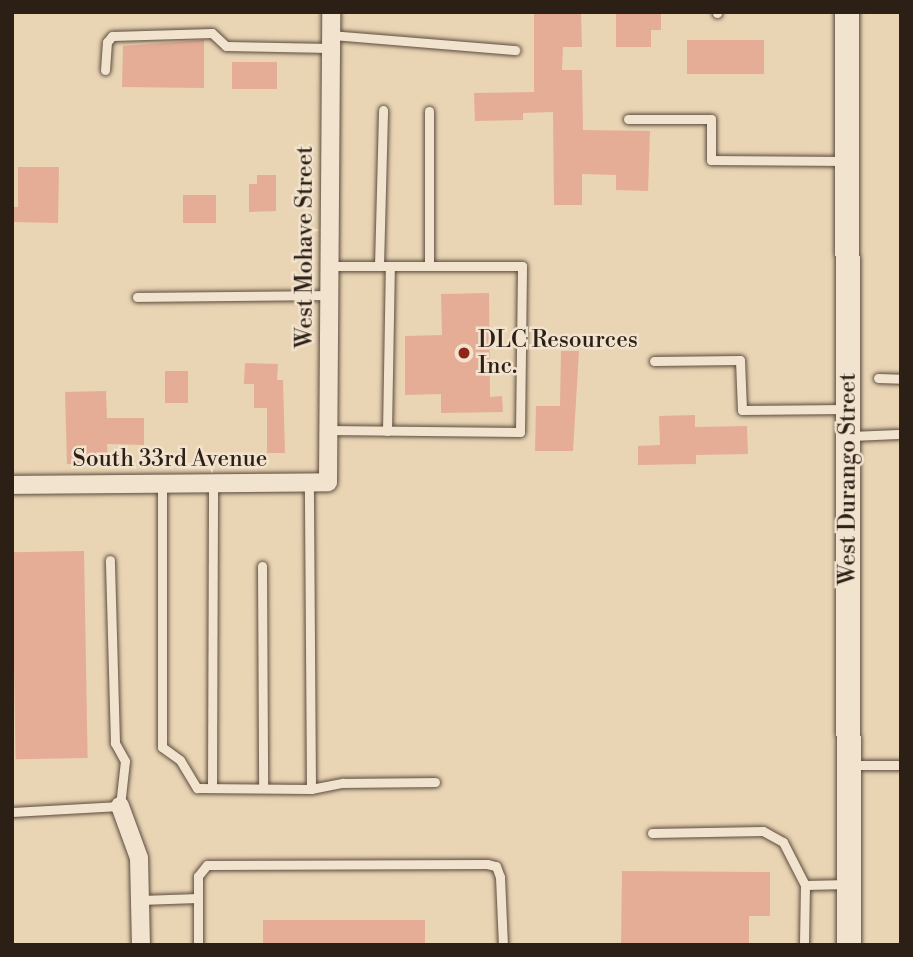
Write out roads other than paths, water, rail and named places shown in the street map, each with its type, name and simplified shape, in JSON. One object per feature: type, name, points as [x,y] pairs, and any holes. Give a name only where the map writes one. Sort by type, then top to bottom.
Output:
[{"type":"street","name":"West Mohave Street","points":[[328,482],[331,12]]},
{"type":"street","name":"West Durango Street","points":[[847,12],[849,945]]},
{"type":"street","name":"South 33rd Avenue","points":[[12,485],[328,482]]},
{"type":"street","points":[[120,806],[139,858],[141,945]]},
{"type":"lane","points":[[105,70],[107,42],[112,36],[212,33],[226,46],[330,42],[515,50]]},
{"type":"lane","points":[[379,267],[383,110]]},
{"type":"lane","points":[[429,111],[429,266]]},
{"type":"lane","points":[[628,119],[711,119],[711,160],[847,161]]},
{"type":"lane","points":[[387,431],[390,266]]},
{"type":"lane","points":[[328,430],[520,432],[522,266],[329,267]]},
{"type":"lane","points":[[136,297],[329,295]]},
{"type":"lane","points":[[654,361],[740,360],[742,410],[848,409]]},
{"type":"lane","points":[[878,378],[901,379]]},
{"type":"lane","points":[[848,436],[898,434]]},
{"type":"lane","points":[[309,482],[311,789]]},
{"type":"lane","points":[[162,483],[162,747],[180,760],[197,788],[311,789],[343,783],[435,782]]},
{"type":"lane","points":[[212,788],[213,484]]},
{"type":"lane","points":[[12,812],[120,806],[125,761],[115,743],[110,560]]},
{"type":"lane","points":[[262,566],[263,788]]},
{"type":"lane","points":[[849,765],[901,765]]},
{"type":"lane","points":[[652,833],[763,831],[783,842],[805,885],[804,945]]},
{"type":"lane","points":[[198,945],[198,872],[207,864],[493,864],[500,877],[503,945]]},
{"type":"lane","points":[[805,885],[849,884]]},
{"type":"lane","points":[[140,900],[198,898]]},
{"type":"place","name":"DLC Resources Inc.","points":[[464,353]]}]
